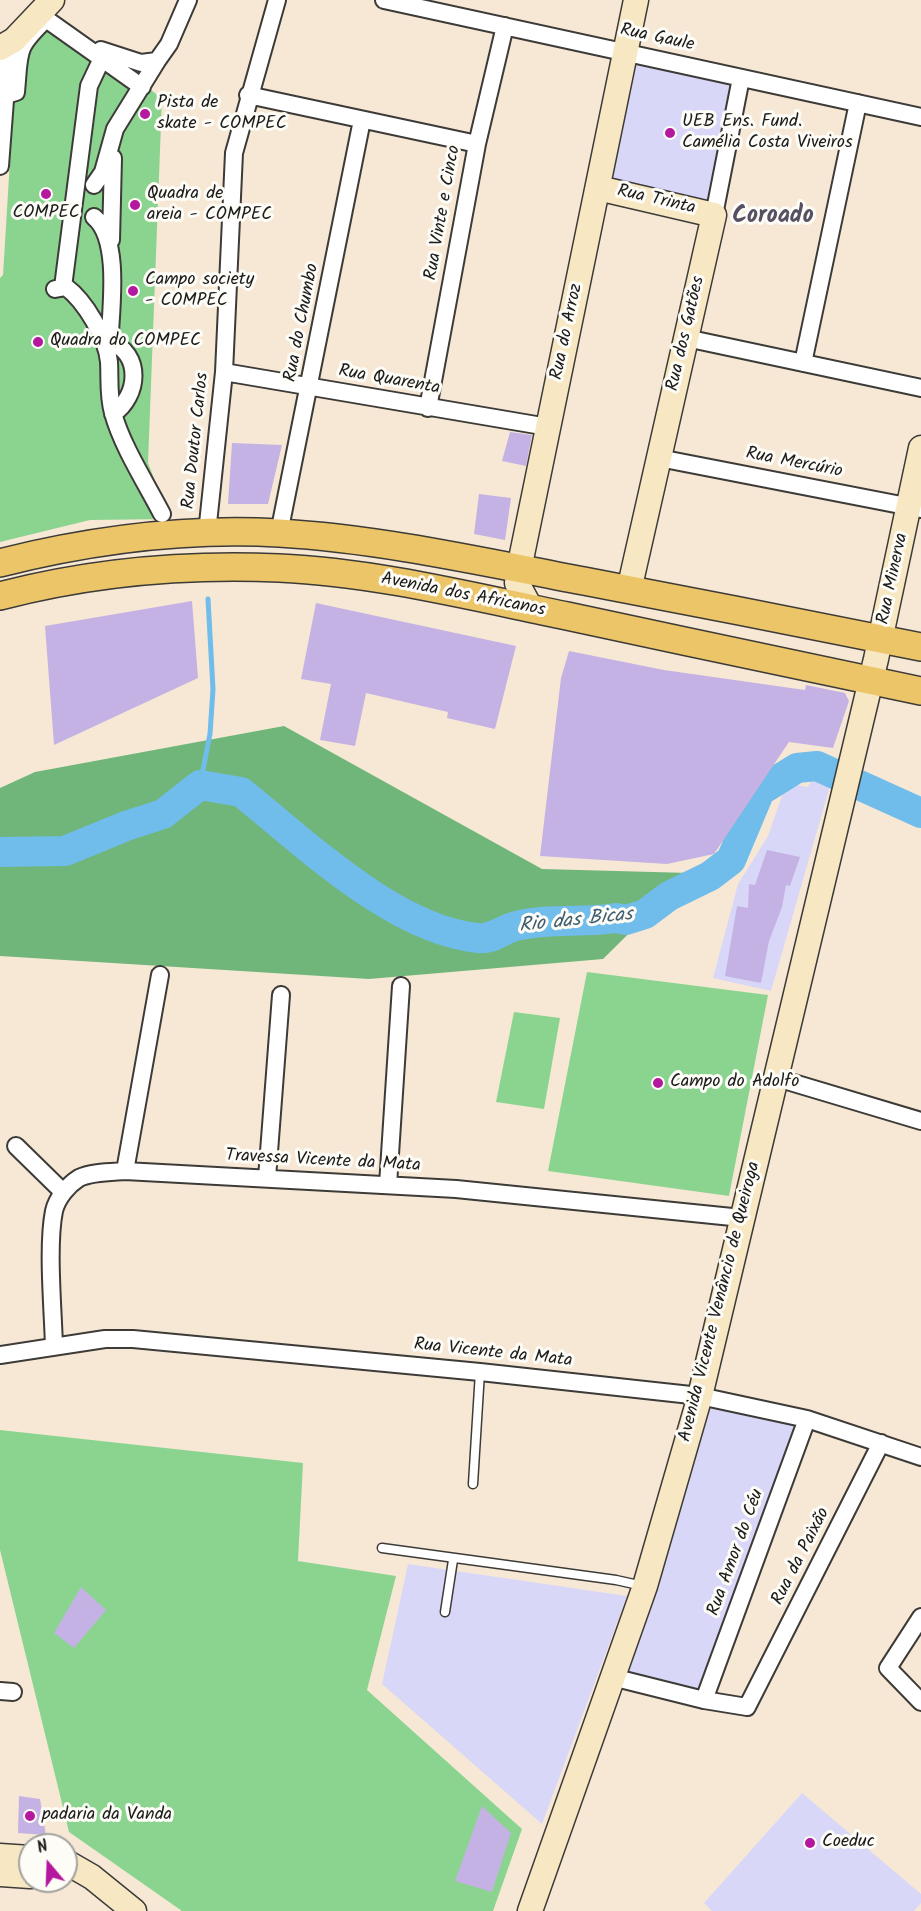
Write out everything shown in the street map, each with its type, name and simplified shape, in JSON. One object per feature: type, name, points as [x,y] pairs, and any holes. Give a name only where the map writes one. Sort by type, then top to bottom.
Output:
[{"type":"main road","name":"Avenida dos Africanos","points":[[0,563],[96,542],[207,533],[279,533],[379,545],[519,569],[921,647]]},
{"type":"main road","name":"Avenida dos Africanos","points":[[0,596],[65,580],[129,571],[281,568],[369,579],[531,609],[921,691]]},
{"type":"main road","points":[[820,626],[871,681]]},
{"type":"street","points":[[86,185],[103,172],[114,136],[157,60],[169,44],[188,0]]},
{"type":"street","name":"Rua Doutor Carlos","points":[[207,533],[224,372],[234,153],[248,95],[277,0]]},
{"type":"street","name":"Rua Gaule","points":[[384,0],[921,117]]},
{"type":"street","name":"Rua do Arroz","points":[[531,609],[517,583],[519,569],[636,0]]},
{"type":"street","points":[[0,166],[6,96],[6,45],[47,5],[142,87]]},
{"type":"street","points":[[6,96],[16,92],[20,49],[24,41],[46,19],[104,55],[141,63],[157,60]]},
{"type":"street","name":"Rua Vinte e Cinco","points":[[428,408],[477,144],[505,26]]},
{"type":"street","points":[[104,55],[89,86],[86,185],[74,214],[59,288],[80,297],[109,359]]},
{"type":"street","name":"Rua dos Gatões","points":[[629,590],[714,215],[741,78]]},
{"type":"street","points":[[248,95],[477,144]]},
{"type":"street","points":[[803,363],[858,103]]},
{"type":"street","name":"Rua do Chumbo","points":[[279,533],[362,120]]},
{"type":"street","points":[[114,136],[109,391],[113,414],[162,514]]},
{"type":"street","points":[[74,214],[81,219],[94,217],[105,209],[105,193],[86,185]]},
{"type":"street","name":"Rua Trinta","points":[[598,188],[714,215]]},
{"type":"street","points":[[94,217],[104,229],[111,257]]},
{"type":"street","points":[[686,338],[921,388]]},
{"type":"street","points":[[109,342],[126,353],[131,362],[134,383],[129,399],[113,414]]},
{"type":"street","name":"Rua Quarenta","points":[[224,372],[548,427]]},
{"type":"street","name":"Rua Minerva","points":[[871,681],[915,508],[921,448]]},
{"type":"street","name":"Rua Mercúrio","points":[[659,458],[915,508]]},
{"type":"street","name":"Avenida Vicente Venâncio de Queiroga","points":[[531,1911],[645,1586],[700,1396],[871,681]]},
{"type":"street","points":[[125,1171],[160,975]]},
{"type":"street","points":[[388,1185],[401,986]]},
{"type":"street","points":[[267,1178],[281,995]]},
{"type":"street","points":[[777,1078],[921,1121]]},
{"type":"street","points":[[16,1146],[63,1192],[55,1209],[52,1229],[54,1347]]},
{"type":"street","name":"Travessa Vicente da Mata","points":[[63,1192],[80,1178],[125,1171],[456,1189],[742,1218]]},
{"type":"street","name":"Rua Vicente da Mata","points":[[0,1355],[105,1339],[133,1340],[480,1372],[700,1396],[807,1419],[921,1457]]},
{"type":"street","name":"Rua Amor do Céu","points":[[704,1700],[807,1419]]},
{"type":"street","name":"Rua da Paixão","points":[[704,1700],[744,1708],[757,1688],[881,1443]]},
{"type":"street","points":[[921,1617],[888,1668],[921,1702]]},
{"type":"street","points":[[612,1677],[704,1700]]},
{"type":"street","points":[[0,1856],[18,1857]]},
{"type":"street","points":[[78,1869],[92,1877],[134,1911]]},
{"type":"street","points":[[0,1874],[18,1875]]},
{"type":"street","points":[[78,1885],[134,1911]]},
{"type":"lane","points":[[473,1484],[480,1372]]},
{"type":"lane","points":[[382,1548],[645,1586]]},
{"type":"lane","points":[[445,1612],[453,1560]]},
{"type":"shaded area","name":"UEB Ens. Fund. Camélia Costa Viveiros","points":[[626,53],[741,78],[714,215],[598,188]]},
{"type":"shaded area","points":[[814,778],[832,779],[771,991],[713,978],[738,884],[768,836],[784,790],[792,784],[807,787]]},
{"type":"shaded area","points":[[700,1396],[807,1419],[704,1700],[612,1677]]},
{"type":"shaded area","points":[[408,1564],[627,1596],[542,1824],[382,1684]]},
{"type":"shaded area","name":"Coeduc","points":[[802,1793],[921,1894],[921,1903],[914,1911],[712,1911],[704,1903]]},
{"type":"green space","points":[[48,17],[162,98],[148,463],[170,519],[90,520],[0,542],[0,278],[3,275],[14,94],[14,40]]},
{"type":"green space","points":[[284,726],[542,869],[690,873],[603,959],[369,979],[0,956],[0,788],[35,772]]},
{"type":"green space","name":"Campo do Adolfo","points":[[587,972],[768,995],[729,1196],[548,1171]]},
{"type":"green space","points":[[514,1012],[560,1018],[544,1109],[496,1102]]},
{"type":"green space","points":[[0,1430],[303,1463],[298,1561],[396,1576],[367,1690],[522,1829],[493,1911],[182,1911],[78,1838],[78,1833],[69,1832],[0,1550]]},
{"type":"building","points":[[510,432],[532,435],[526,466],[502,461]]},
{"type":"building","points":[[232,443],[282,445],[268,504],[228,504]]},
{"type":"building","points":[[479,494],[511,498],[505,540],[474,534]]},
{"type":"building","points":[[192,601],[198,678],[54,745],[45,626]]},
{"type":"building","points":[[316,603],[516,646],[495,729],[447,718],[448,712],[366,693],[355,746],[320,740],[331,684],[301,679]]},
{"type":"building","points":[[569,651],[664,670],[805,690],[806,685],[845,693],[849,701],[833,748],[789,742],[714,854],[667,864],[540,856],[561,678]]},
{"type":"building","points":[[767,850],[800,857],[790,886],[786,885],[782,907],[769,941],[761,983],[725,976],[737,906],[748,908],[749,884],[755,885]]},
{"type":"building","points":[[81,1587],[106,1610],[74,1648],[54,1633]]},
{"type":"building","name":"padaria da Vanda","points":[[19,1796],[40,1799],[46,1833],[18,1833]]},
{"type":"building","points":[[482,1806],[511,1833],[492,1892],[455,1881]]},
{"type":"waterway","points":[[200,785],[210,734],[213,689],[208,599]]},
{"type":"waterway","name":"Rio das Bicas","points":[[0,852],[65,851],[126,826],[163,814],[200,785],[241,792],[322,858],[383,902],[446,932],[483,938],[511,927],[528,924],[616,918],[626,920],[645,914],[669,896],[710,876],[731,860],[760,791],[797,768],[817,766],[921,813]]},
{"type":"place","name":"Pista de skate - COMPEC","points":[[145,114]]},
{"type":"place","name":"UEB Ens. Fund. Camélia Costa Viveiros","points":[[670,133]]},
{"type":"place","name":"COMPEC","points":[[46,194]]},
{"type":"place","name":"Quadra de areia - COMPEC","points":[[135,205]]},
{"type":"place","name":"Campo society - COMPEC","points":[[133,291]]},
{"type":"place","name":"Quadra do COMPEC","points":[[38,342]]},
{"type":"place","name":"Campo do Adolfo","points":[[658,1083]]},
{"type":"place","name":"padaria da Vanda","points":[[30,1816]]},
{"type":"place","name":"Coeduc","points":[[810,1843]]},
{"type":"district","name":"Coroado","points":[[773,218]]}]
